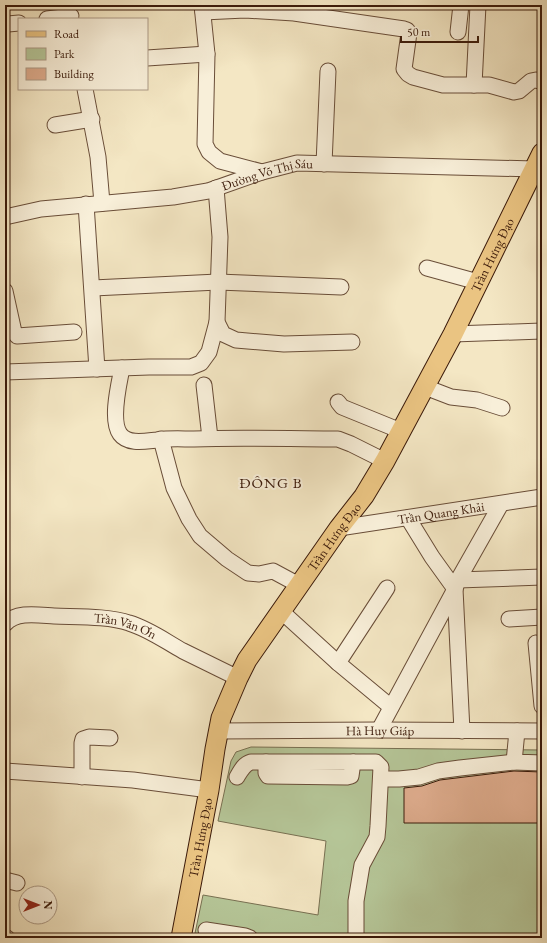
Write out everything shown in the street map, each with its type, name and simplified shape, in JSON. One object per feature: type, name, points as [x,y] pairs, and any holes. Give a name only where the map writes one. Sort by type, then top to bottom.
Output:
[{"type":"main road","name":"Trần Hưng Đạo","points":[[181,938],[209,790],[218,731],[221,718],[238,678],[248,660],[281,611],[339,528],[364,496],[385,462],[453,334],[539,161]]},
{"type":"street","points":[[458,32],[461,5]]},
{"type":"street","points":[[474,85],[478,5]]},
{"type":"street","points":[[262,172],[220,161],[209,152],[205,144],[207,54],[202,8],[294,13],[404,28],[408,30],[409,33],[404,68],[408,74],[413,77],[443,85],[489,85],[514,92],[519,91],[531,81],[536,80],[542,82]]},
{"type":"street","points":[[50,18],[68,13]]},
{"type":"street","points":[[148,58],[207,54]]},
{"type":"street","points":[[324,164],[328,71]]},
{"type":"street","points":[[85,90],[92,119],[98,157],[102,203]]},
{"type":"street","points":[[55,125],[92,119]]},
{"type":"street","name":"Đường Võ Thị Sáu","points":[[5,217],[41,209],[173,197],[208,191],[262,172],[297,163],[324,164],[539,161]]},
{"type":"street","points":[[5,372],[191,367],[201,363],[209,352],[217,322],[220,237],[216,188]]},
{"type":"street","points":[[86,204],[93,288],[97,369]]},
{"type":"street","points":[[427,268],[478,282]]},
{"type":"street","points":[[93,288],[218,282],[341,287]]},
{"type":"street","points":[[5,291],[10,333],[17,336],[74,332]]},
{"type":"street","points":[[217,322],[223,334],[236,340],[284,344],[352,342]]},
{"type":"street","points":[[453,334],[542,331]]},
{"type":"street","points":[[122,368],[116,407],[116,418],[119,433],[124,438],[132,441],[210,438],[338,439],[351,444],[385,462]]},
{"type":"street","points":[[204,385],[210,438]]},
{"type":"street","points":[[425,387],[450,397],[477,400],[502,408]]},
{"type":"street","points":[[338,402],[342,407],[401,431]]},
{"type":"street","points":[[161,439],[174,488],[189,519],[200,536],[227,559],[248,573],[259,574],[273,570],[299,585]]},
{"type":"street","name":"Trần Quang Khải","points":[[339,528],[542,497]]},
{"type":"street","points":[[379,730],[456,584],[501,504]]},
{"type":"street","points":[[408,518],[432,556],[456,584],[462,731]]},
{"type":"street","points":[[456,584],[542,577]]},
{"type":"street","points":[[338,663],[387,588]]},
{"type":"street","points":[[281,611],[338,663],[391,707]]},
{"type":"street","name":"Trần Văn Ơn","points":[[5,624],[8,620],[20,615],[116,620],[129,623],[150,631],[184,651],[238,678]]},
{"type":"street","points":[[509,619],[542,617]]},
{"type":"street","points":[[536,644],[542,706]]},
{"type":"street","name":"Hà Huy Giáp","points":[[218,731],[540,730]]},
{"type":"street","points":[[514,762],[517,731]]},
{"type":"street","points":[[82,777],[82,742],[84,739],[89,737],[110,738]]},
{"type":"street","points":[[236,777],[247,763],[251,762],[379,763],[381,766],[381,779],[377,837],[362,865],[356,901],[356,938]]},
{"type":"street","points":[[381,779],[419,777],[446,770],[514,762],[542,763]]},
{"type":"street","points":[[5,770],[133,780],[209,790]]},
{"type":"street","points":[[206,930],[250,938]]},
{"type":"green space","points":[[251,747],[542,750],[542,938],[194,938],[203,895],[318,915],[326,841],[218,821],[231,761],[236,752]]},
{"type":"building","points":[[514,771],[542,772],[542,823],[404,823],[404,788],[422,786],[440,780]]},
{"type":"district","name":"ĐÔNG B","points":[[271,483]]}]
